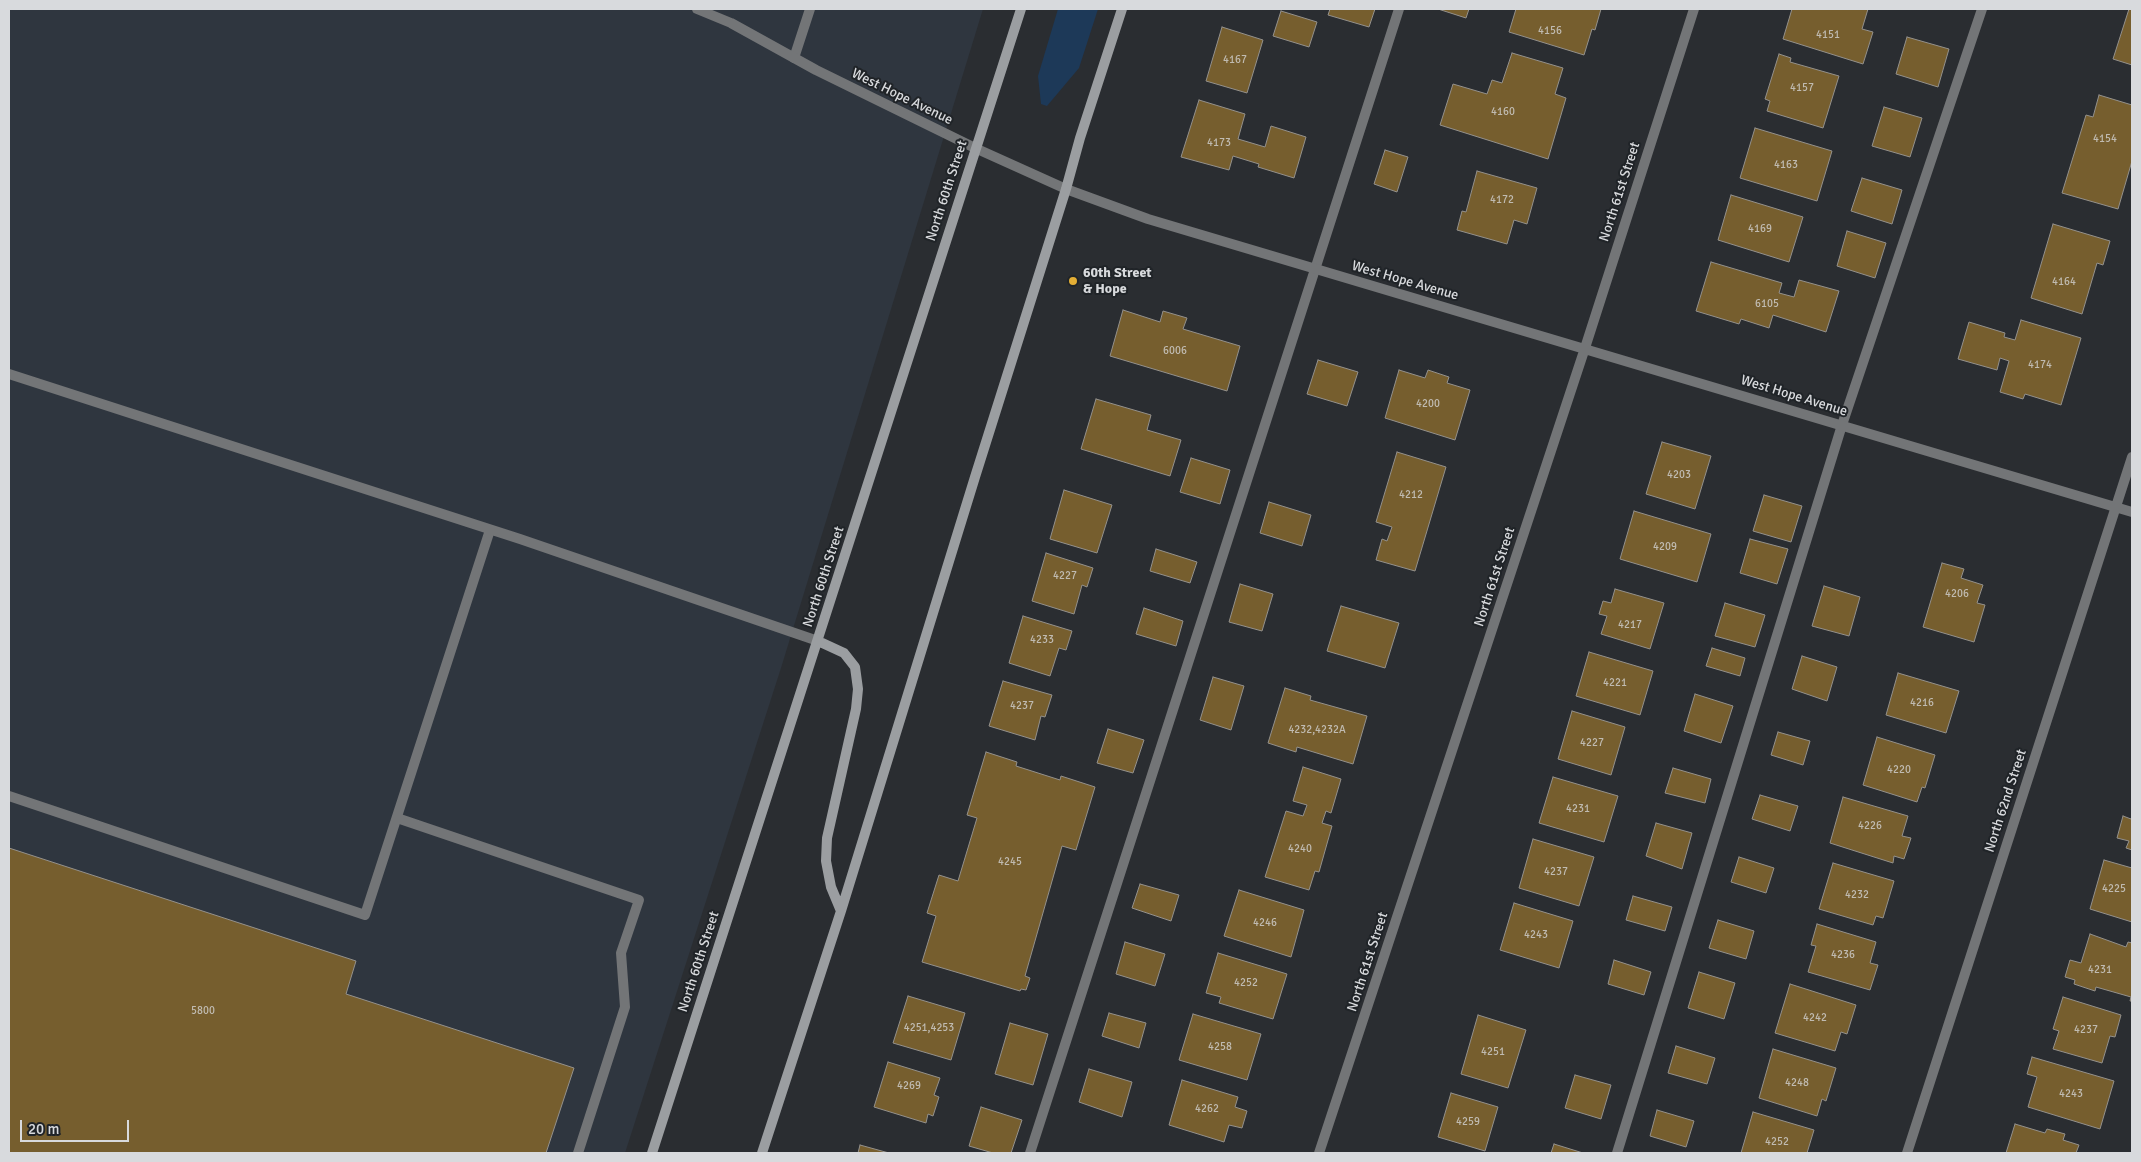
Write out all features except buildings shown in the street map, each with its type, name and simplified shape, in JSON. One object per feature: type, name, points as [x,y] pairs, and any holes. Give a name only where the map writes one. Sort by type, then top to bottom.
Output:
[{"type":"main road","name":"North 60th Street","points":[[652,1153],[1021,9]]},
{"type":"main road","points":[[762,1153],[841,911],[1066,189],[1080,138],[1122,9]]},
{"type":"main road","points":[[818,640],[844,653],[854,667],[858,689],[856,709],[827,838],[826,861],[831,887],[841,911]]},
{"type":"street","name":"West Hope Avenue","points":[[697,9],[731,23],[794,58],[975,148],[1066,189],[1148,219],[2132,512]]},
{"type":"street","points":[[794,58],[810,9]]},
{"type":"street","points":[[1030,1153],[1399,9]]},
{"type":"street","name":"North 61st Street","points":[[1319,1153],[1585,348],[1694,9]]},
{"type":"street","points":[[1616,1153],[1842,426],[1982,9]]},
{"type":"street","points":[[9,374],[490,530],[818,640]]},
{"type":"street","name":"North 62nd Street","points":[[1908,1153],[2132,457]]},
{"type":"street","points":[[9,796],[365,914],[490,530]]},
{"type":"street","points":[[397,818],[639,900],[622,953],[625,1007],[578,1153]]},
{"type":"shaded area","points":[[9,9],[983,9],[781,668],[625,1153],[9,1153]]},
{"type":"shaded area","points":[[1058,9],[1098,9],[1079,68],[1047,106],[1041,104],[1038,76]]},
{"type":"place","name":"60th Street & Hope","points":[[1073,281]]}]
